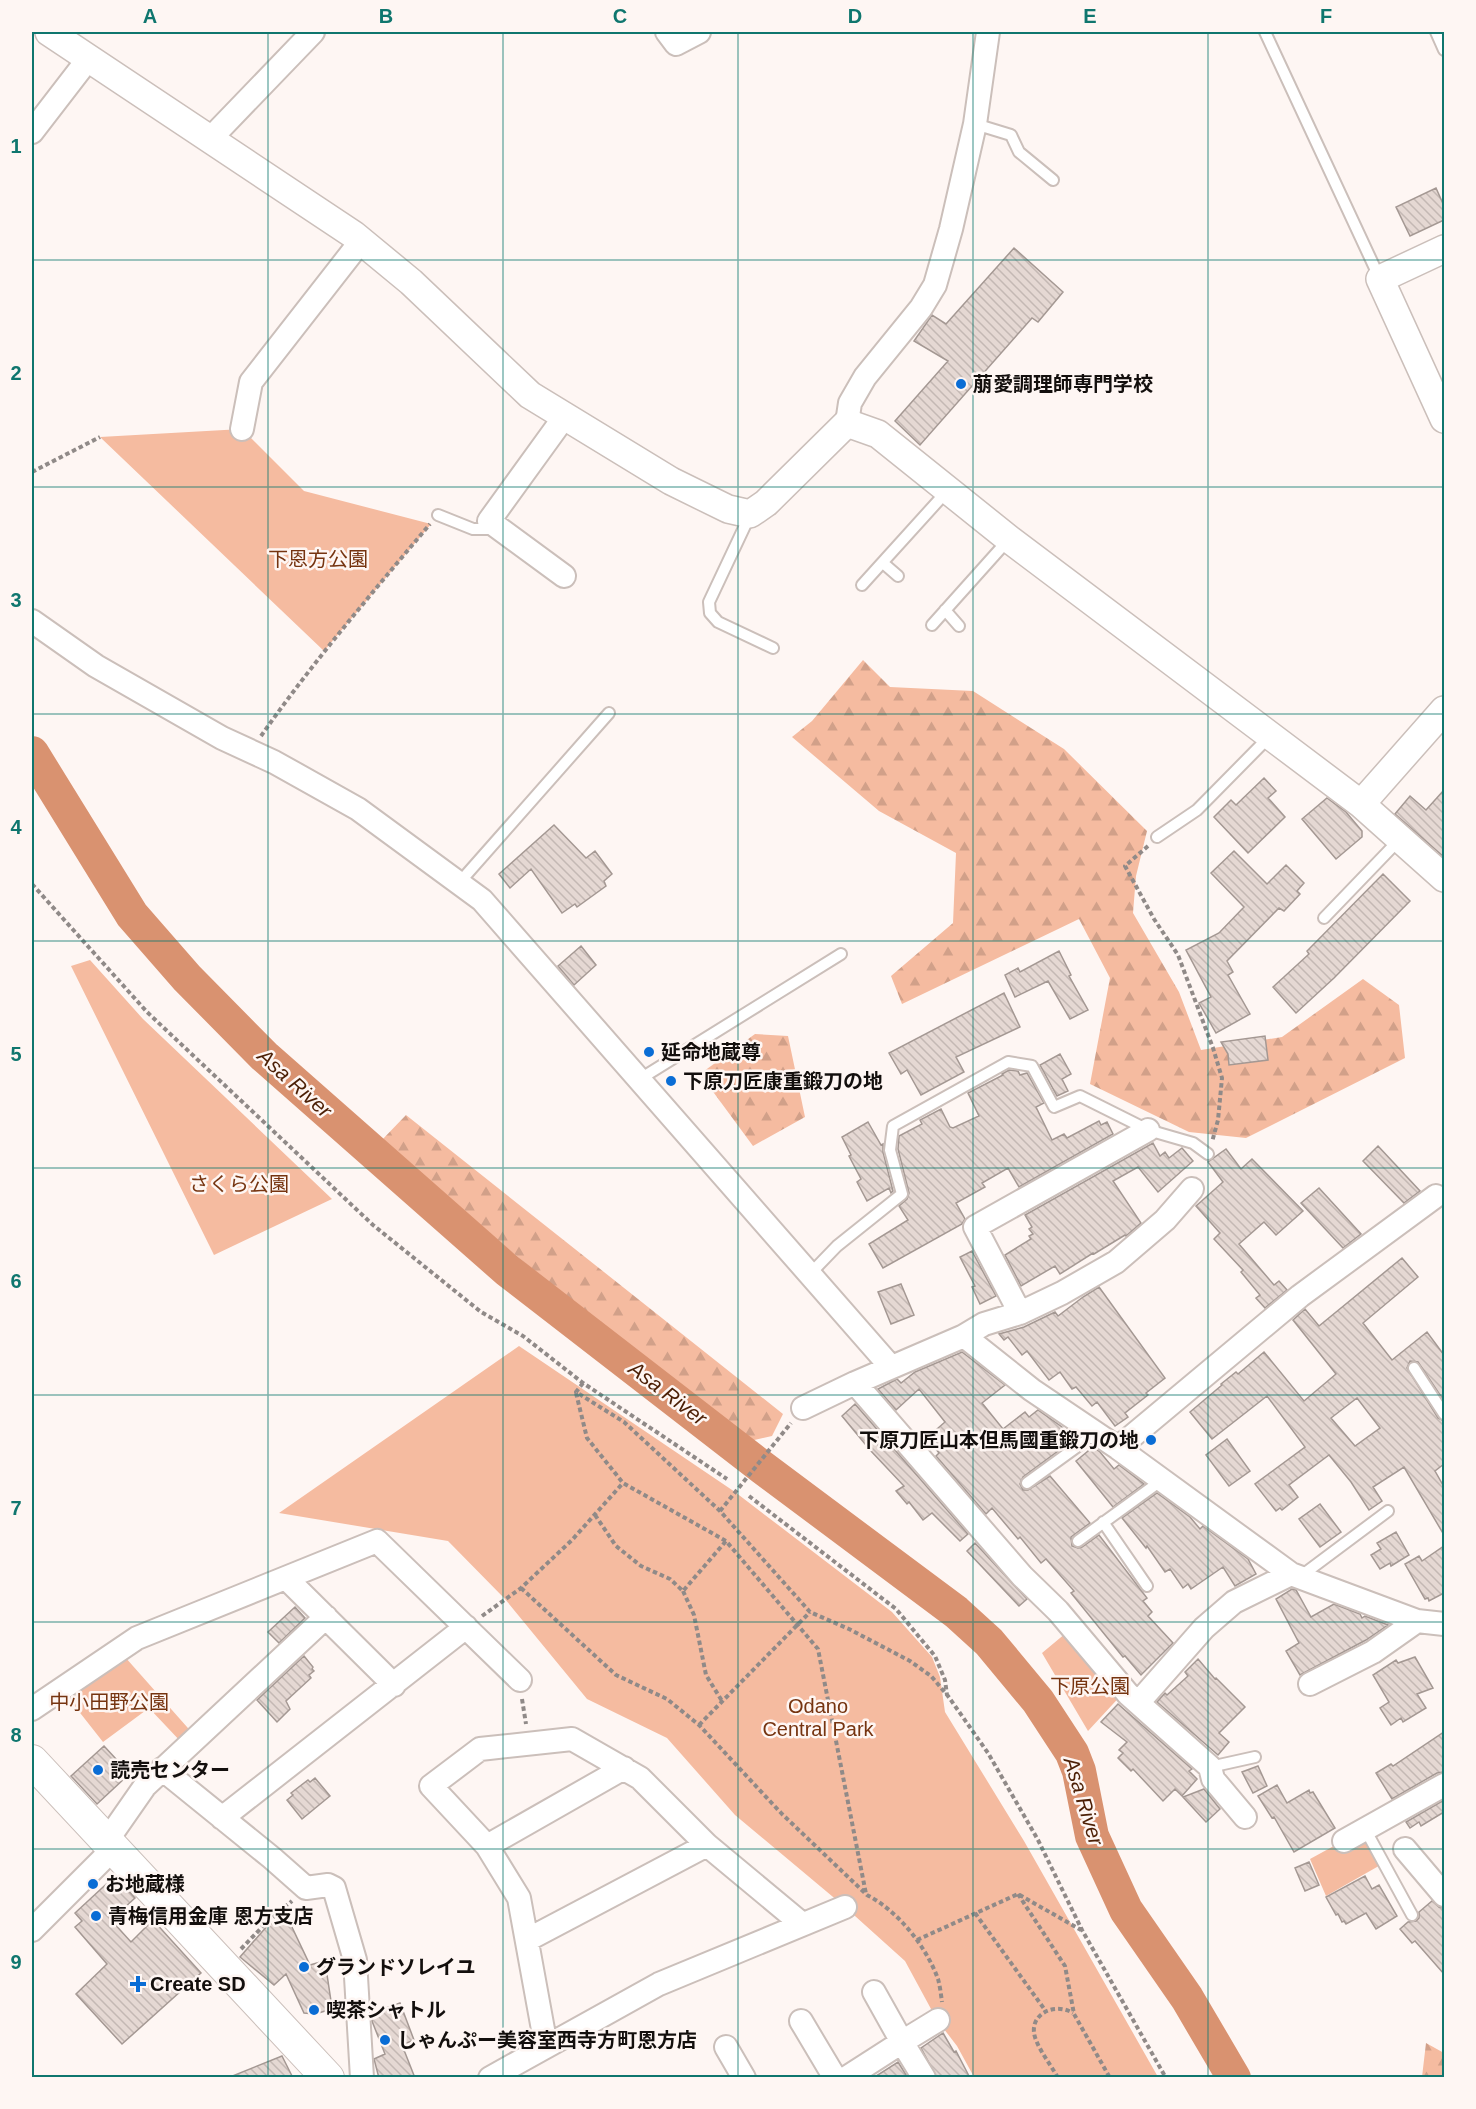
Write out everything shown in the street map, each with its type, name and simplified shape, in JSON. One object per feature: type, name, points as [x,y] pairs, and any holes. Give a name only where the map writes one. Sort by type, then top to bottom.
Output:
[{"type":"main road","points":[[32,1761],[328,2078]]},
{"type":"street","points":[[49,32],[211,138],[362,241],[411,282],[530,395],[671,481],[728,509],[750,514],[766,503],[848,423],[850,403],[866,377],[921,308],[935,285],[951,229],[975,124],[988,32]]},
{"type":"street","points":[[211,138],[313,32]]},
{"type":"street","points":[[667,32],[676,44],[699,32]]},
{"type":"street","points":[[32,132],[89,58]]},
{"type":"street","points":[[242,429],[251,382],[362,241]]},
{"type":"street","points":[[1444,249],[1380,279],[1444,419]]},
{"type":"street","points":[[564,576],[489,521],[565,416]]},
{"type":"street","points":[[848,423],[878,434],[1009,539],[1361,804],[1444,878]]},
{"type":"street","points":[[32,621],[96,666],[222,738],[274,762],[358,809],[482,900],[891,1367]]},
{"type":"street","points":[[1361,804],[1444,710]]},
{"type":"street","points":[[1020,1313],[975,1227],[1148,1131]]},
{"type":"street","points":[[803,1408],[964,1336],[984,1324],[1020,1313],[1062,1293],[1116,1262],[1165,1220],[1192,1189]]},
{"type":"street","points":[[1118,1448],[1300,1296],[1436,1196]]},
{"type":"street","points":[[964,1336],[1032,1390],[1118,1448],[1296,1575],[1417,1621],[1444,1624]]},
{"type":"street","points":[[855,1383],[1022,1576],[1058,1611],[1128,1694],[1210,1767],[1213,1779],[1245,1817]]},
{"type":"street","points":[[32,1709],[137,1638],[377,1541],[520,1680]]},
{"type":"street","points":[[1138,1703],[1204,1628],[1234,1602],[1296,1575]]},
{"type":"street","points":[[287,1579],[394,1685]]},
{"type":"street","points":[[32,1930],[109,1845],[145,1786],[326,1617]]},
{"type":"street","points":[[1311,1684],[1372,1652],[1417,1621]]},
{"type":"street","points":[[222,1818],[465,1627]]},
{"type":"street","points":[[546,2046],[519,1899],[487,1846],[431,1786],[480,1749],[572,1739],[640,1778],[707,1845],[802,1924]]},
{"type":"street","points":[[487,1846],[624,1768]]},
{"type":"street","points":[[162,1769],[306,1888],[328,1885],[334,1888],[355,1960],[362,2078]]},
{"type":"street","points":[[1344,1841],[1444,1785]]},
{"type":"street","points":[[527,1940],[707,1845]]},
{"type":"street","points":[[1405,1849],[1444,1895]]},
{"type":"street","points":[[490,2078],[659,1984],[845,1907]]},
{"type":"street","points":[[874,1992],[924,2078]]},
{"type":"street","points":[[846,2078],[938,2020]]},
{"type":"street","points":[[801,2021],[835,2078]]},
{"type":"street","points":[[726,2047],[744,2078]]},
{"type":"lane","points":[[1265,32],[1380,279]]},
{"type":"lane","points":[[1436,32],[1444,50]]},
{"type":"lane","points":[[975,124],[1011,135],[1019,152],[1053,180]]},
{"type":"lane","points":[[862,585],[948,490]]},
{"type":"lane","points":[[750,514],[709,602],[710,613],[718,622],[773,648]]},
{"type":"lane","points":[[438,515],[473,529],[499,529]]},
{"type":"lane","points":[[932,625],[1009,539]]},
{"type":"lane","points":[[883,563],[898,576]]},
{"type":"lane","points":[[945,610],[959,626]]},
{"type":"lane","points":[[459,883],[609,713]]},
{"type":"lane","points":[[1157,837],[1197,810],[1270,736]]},
{"type":"lane","points":[[1324,918],[1400,839]]},
{"type":"lane","points":[[640,1080],[841,954]]},
{"type":"lane","points":[[809,1275],[837,1246],[902,1194],[890,1150],[893,1126],[1008,1062],[1032,1066],[1054,1107],[1080,1096],[1148,1131],[1193,1143],[1208,1155]]},
{"type":"lane","points":[[1414,1368],[1444,1414]]},
{"type":"lane","points":[[1027,1483],[1096,1433]]},
{"type":"lane","points":[[1077,1541],[1162,1480]]},
{"type":"lane","points":[[1296,1575],[1388,1511]]},
{"type":"lane","points":[[1103,1522],[1147,1586]]},
{"type":"lane","points":[[1210,1767],[1255,1757]]},
{"type":"lane","points":[[1365,1829],[1412,1915]]},
{"type":"path","points":[[32,472],[100,437]]},
{"type":"path","points":[[250,751],[292,692],[331,643],[438,515]]},
{"type":"path","points":[[1157,837],[1125,866],[1154,919],[1178,956],[1222,1078],[1218,1120],[1208,1155]]},
{"type":"path","points":[[32,884],[147,1012],[373,1225],[481,1312],[523,1336],[583,1383],[727,1479]]},
{"type":"path","points":[[576,1392],[583,1383]]},
{"type":"path","points":[[576,1392],[587,1438],[623,1483],[726,1540],[818,1649],[867,1895]]},
{"type":"path","points":[[576,1392],[624,1422],[720,1511],[810,1612],[849,1629],[910,1661],[931,1676],[948,1695],[988,1753],[1038,1840],[1082,1930],[1166,2078]]},
{"type":"path","points":[[720,1511],[803,1408]]},
{"type":"path","points":[[465,1627],[521,1588],[572,1540],[623,1483]]},
{"type":"path","points":[[749,1496],[896,1609],[935,1656],[945,1680],[948,1695]]},
{"type":"path","points":[[595,1515],[616,1546],[642,1566],[670,1579],[683,1591],[694,1615],[706,1676],[722,1701]]},
{"type":"path","points":[[683,1591],[726,1540]]},
{"type":"path","points":[[521,1588],[615,1675],[667,1699],[699,1725],[782,1814],[867,1895],[899,1918],[917,1940],[938,1980],[945,2016],[938,2020]]},
{"type":"path","points":[[699,1725],[810,1612]]},
{"type":"path","points":[[520,1680],[528,1742]]},
{"type":"path","points":[[240,1950],[265,1924],[306,1888]]},
{"type":"path","points":[[1018,1894],[1082,1930]]},
{"type":"path","points":[[917,1940],[1018,1894]]},
{"type":"path","points":[[1018,1894],[1065,1966],[1074,2014],[1110,2078]]},
{"type":"path","points":[[975,1913],[1045,2010]]},
{"type":"path","points":[[1058,2078],[1035,2039],[1036,2023],[1045,2010],[1066,2009],[1074,2014]]},
{"type":"green space","name":"下恩方公園","points":[[242,429],[304,491],[431,524],[324,651],[100,437]]},
{"type":"green space","points":[[863,660],[890,687],[973,691],[1064,749],[1147,831],[1136,876],[1133,913],[1179,992],[1201,1050],[1282,1037],[1363,979],[1399,1005],[1405,1058],[1246,1138],[1189,1132],[1090,1084],[1110,978],[1079,919],[902,1004],[891,976],[953,923],[956,853],[879,811],[792,737],[812,721]]},
{"type":"green space","name":"さくら公園","points":[[90,960],[143,1019],[332,1199],[214,1255],[71,966]]},
{"type":"green space","points":[[755,1034],[788,1036],[805,1117],[753,1146],[700,1074]]},
{"type":"green space","points":[[406,1115],[783,1414],[772,1436],[750,1441],[554,1287],[380,1142]]},
{"type":"green space","name":"Odano Central Park","points":[[519,1346],[735,1492],[892,1612],[932,1657],[940,1677],[945,1712],[1024,1841],[1158,2077],[974,2077],[957,2046],[937,2020],[905,1961],[845,1907],[735,1815],[667,1738],[587,1699],[505,1599],[448,1541],[279,1513]]},
{"type":"green space","name":"下原公園","points":[[1072,1628],[1125,1691],[1088,1731],[1042,1653]]},
{"type":"green space","name":"中小田野公園","points":[[125,1657],[195,1736],[183,1744],[149,1708],[103,1742],[66,1695]]},
{"type":"green space","points":[[1365,1829],[1384,1863],[1326,1896],[1310,1859]]},
{"type":"green space","points":[[1426,2043],[1444,2053],[1444,2077],[1422,2077]]},
{"type":"building","points":[[1436,188],[1444,206],[1444,220],[1410,236],[1396,207]]},
{"type":"building","points":[[1014,248],[1063,292],[1038,322],[1032,318],[920,445],[895,421],[948,361],[914,341],[932,315],[946,324]]},
{"type":"building","points":[[1264,778],[1276,791],[1268,798],[1285,817],[1248,853],[1214,817],[1231,800],[1236,805]]},
{"type":"building","points":[[1444,790],[1444,857],[1395,814],[1410,796],[1426,810]]},
{"type":"building","points":[[1327,798],[1346,812],[1362,831],[1362,837],[1336,859],[1302,819]]},
{"type":"building","points":[[554,825],[586,858],[595,851],[612,874],[604,881],[606,886],[577,907],[575,904],[562,913],[531,869],[510,888],[499,874]]},
{"type":"building","points":[[1234,851],[1267,884],[1286,865],[1304,883],[1297,891],[1300,894],[1284,911],[1279,908],[1227,961],[1233,972],[1228,975],[1250,1014],[1216,1033],[1199,1003],[1211,997],[1186,950],[1219,933],[1244,907],[1211,873]]},
{"type":"building","points":[[1383,874],[1410,901],[1296,1013],[1273,987],[1309,954],[1307,951]]},
{"type":"building","points":[[581,946],[596,965],[574,985],[558,966]]},
{"type":"building","points":[[1059,951],[1071,975],[1069,976],[1088,1010],[1070,1019],[1048,981],[1015,997],[1005,975],[1018,968],[1020,972]]},
{"type":"building","points":[[1004,993],[1020,1027],[956,1057],[964,1072],[921,1095],[907,1070],[901,1074],[889,1053]]},
{"type":"building","points":[[1265,1036],[1268,1060],[1229,1065],[1228,1054],[1221,1042]]},
{"type":"building","points":[[1060,1054],[1071,1074],[1062,1079],[1068,1091],[1057,1096],[1040,1065]]},
{"type":"building","points":[[1009,1070],[1018,1071],[1020,1075],[1027,1073],[1044,1103],[1036,1107],[1052,1140],[1064,1134],[1067,1138],[1099,1121],[1101,1125],[1107,1122],[1113,1134],[1019,1187],[1008,1168],[982,1183],[985,1187],[956,1203],[965,1219],[962,1224],[883,1268],[869,1244],[908,1220],[899,1206],[907,1199],[909,1193],[898,1149],[899,1136],[922,1124],[920,1120],[941,1109],[950,1127],[953,1128],[979,1116],[968,1093]]},
{"type":"building","points":[[868,1122],[881,1145],[883,1144],[893,1191],[891,1193],[889,1188],[867,1201],[857,1182],[861,1179],[842,1137]]},
{"type":"building","points":[[1153,1143],[1160,1156],[1165,1152],[1169,1158],[1182,1148],[1193,1161],[1158,1192],[1138,1167],[1113,1181],[1141,1223],[1126,1236],[1060,1274],[1055,1266],[1021,1286],[1005,1255],[1031,1239],[1029,1236],[1033,1234],[1029,1229],[1032,1227],[1025,1215]]},
{"type":"building","points":[[1378,1146],[1420,1191],[1404,1203],[1363,1161]]},
{"type":"building","points":[[1226,1149],[1241,1169],[1252,1159],[1303,1211],[1276,1235],[1264,1222],[1239,1244],[1274,1285],[1279,1281],[1287,1290],[1265,1308],[1256,1298],[1260,1295],[1241,1272],[1243,1270],[1214,1239],[1220,1233],[1196,1206],[1223,1182],[1208,1162]]},
{"type":"building","points":[[1319,1188],[1361,1234],[1343,1248],[1301,1203]]},
{"type":"building","points":[[972,1251],[996,1296],[980,1304],[972,1287],[975,1286],[960,1257]]},
{"type":"building","points":[[1402,1258],[1418,1277],[1363,1323],[1392,1360],[1427,1332],[1444,1355],[1444,1401],[1418,1362],[1410,1361],[1407,1368],[1438,1418],[1444,1421],[1444,1464],[1435,1471],[1444,1487],[1444,1535],[1404,1467],[1373,1487],[1382,1501],[1369,1510],[1351,1482],[1329,1455],[1289,1485],[1298,1497],[1282,1510],[1280,1508],[1276,1511],[1255,1484],[1305,1447],[1267,1396],[1212,1439],[1190,1412],[1221,1384],[1236,1372],[1238,1374],[1264,1352],[1304,1401],[1336,1374],[1293,1320],[1305,1309],[1319,1326]],"holes":[[[1357,1398],[1380,1428],[1355,1446],[1331,1418]]]},
{"type":"building","points":[[901,1284],[914,1315],[891,1324],[878,1292]]},
{"type":"building","points":[[1099,1287],[1165,1378],[1125,1413],[1128,1417],[1115,1426],[1097,1402],[1092,1406],[1076,1387],[1072,1389],[1060,1372],[1049,1380],[1027,1351],[1022,1355],[1008,1337],[1004,1340],[999,1334],[1024,1327],[1055,1312],[1058,1316]]},
{"type":"building","points":[[962,1352],[1005,1385],[982,1403],[1003,1429],[1025,1412],[1029,1417],[1038,1410],[1062,1427],[1073,1440],[1023,1477],[1020,1484],[1023,1490],[1028,1490],[1050,1476],[1090,1523],[1071,1537],[1072,1546],[1082,1547],[1099,1535],[1147,1598],[1143,1601],[1152,1612],[1148,1616],[1173,1643],[1141,1675],[1125,1656],[1123,1657],[1071,1593],[1074,1591],[1046,1559],[1041,1563],[992,1508],[986,1514],[936,1456],[939,1453],[935,1448],[939,1445],[930,1435],[945,1422],[919,1389],[896,1410],[878,1389],[897,1379],[901,1383],[915,1372]]},
{"type":"building","points":[[855,1404],[968,1534],[960,1541],[932,1513],[923,1520],[909,1502],[907,1504],[896,1491],[904,1486],[842,1416]]},
{"type":"building","points":[[1227,1439],[1250,1471],[1229,1486],[1206,1455]]},
{"type":"building","points":[[1093,1447],[1114,1469],[1119,1465],[1144,1484],[1113,1507],[1076,1461]]},
{"type":"building","points":[[1157,1493],[1190,1517],[1200,1529],[1203,1526],[1248,1559],[1256,1574],[1235,1586],[1223,1567],[1191,1589],[1188,1584],[1183,1588],[1170,1569],[1165,1572],[1147,1546],[1146,1548],[1122,1518]]},
{"type":"building","points":[[1320,1504],[1341,1532],[1320,1547],[1299,1519]]},
{"type":"building","points":[[1396,1532],[1409,1555],[1391,1566],[1390,1563],[1380,1569],[1371,1555],[1381,1549],[1377,1543]]},
{"type":"building","points":[[975,1543],[1027,1599],[1019,1606],[967,1551]]},
{"type":"building","points":[[1444,1546],[1444,1593],[1429,1601],[1428,1598],[1425,1599],[1405,1564],[1419,1556],[1422,1561]]},
{"type":"building","points":[[1292,1589],[1296,1590],[1311,1617],[1334,1604],[1360,1614],[1362,1618],[1365,1616],[1388,1625],[1366,1640],[1300,1675],[1286,1651],[1299,1643],[1276,1599]]},
{"type":"building","points":[[295,1607],[305,1618],[279,1643],[268,1632]]},
{"type":"building","points":[[304,1656],[314,1671],[309,1675],[311,1678],[286,1701],[290,1709],[277,1722],[257,1700]]},
{"type":"building","points":[[1415,1657],[1433,1688],[1417,1694],[1426,1708],[1403,1722],[1401,1718],[1391,1725],[1380,1708],[1389,1702],[1373,1675],[1396,1660],[1398,1663]]},
{"type":"building","points":[[1198,1659],[1215,1679],[1245,1707],[1219,1733],[1229,1742],[1218,1755],[1157,1702],[1188,1676],[1185,1672]]},
{"type":"building","points":[[1118,1704],[1192,1769],[1189,1771],[1197,1779],[1182,1796],[1175,1789],[1163,1801],[1133,1769],[1131,1771],[1118,1758],[1123,1753],[1119,1750],[1127,1742],[1101,1722]]},
{"type":"building","points":[[1444,1732],[1444,1772],[1437,1773],[1392,1799],[1376,1773],[1391,1764],[1393,1766]]},
{"type":"building","name":"読売センター","points":[[104,1746],[116,1759],[112,1763],[125,1778],[97,1804],[71,1776]]},
{"type":"building","points":[[1258,1766],[1267,1786],[1253,1793],[1242,1772]]},
{"type":"building","points":[[315,1778],[330,1796],[302,1819],[287,1800],[293,1795],[291,1793],[308,1780],[310,1782]]},
{"type":"building","points":[[1277,1785],[1287,1803],[1309,1790],[1310,1793],[1313,1792],[1335,1828],[1294,1852],[1274,1817],[1272,1818],[1258,1796]]},
{"type":"building","points":[[1204,1789],[1220,1809],[1206,1822],[1183,1797]]},
{"type":"building","points":[[1444,1800],[1444,1812],[1421,1826],[1419,1822],[1410,1828],[1406,1822]]},
{"type":"building","points":[[1309,1862],[1319,1885],[1305,1891],[1295,1868]]},
{"type":"building","name":"Create SD","points":[[115,1876],[135,1898],[111,1920],[131,1942],[153,1920],[201,1973],[122,2044],[76,1994],[107,1964],[75,1927],[82,1921],[75,1913]]},
{"type":"building","points":[[1365,1876],[1372,1889],[1379,1885],[1397,1916],[1376,1929],[1366,1913],[1346,1924],[1342,1922],[1326,1897]]},
{"type":"building","points":[[1432,1901],[1444,1908],[1444,1974],[1415,1941],[1412,1943],[1400,1929],[1408,1922],[1416,1921],[1419,1918],[1419,1912]]},
{"type":"building","name":"グランドソレイユ","points":[[284,1918],[290,1923],[310,1965],[320,1962],[326,1968],[331,2001],[325,2011],[315,2014],[304,2013],[286,1974],[274,1985],[240,1957],[268,1925]]},
{"type":"building","points":[[400,2003],[414,2040],[402,2045],[415,2078],[379,2078],[374,2059],[385,2054],[372,2021],[372,2013]]},
{"type":"building","points":[[943,2033],[954,2052],[956,2051],[970,2078],[937,2078],[921,2048]]},
{"type":"building","points":[[282,2056],[293,2078],[230,2078],[230,2077]]},
{"type":"building","points":[[898,2062],[908,2078],[873,2078]]},
{"type":"waterway","name":"Asa River","points":[[32,753],[132,915],[187,978],[264,1056],[507,1270],[763,1468],[956,1612],[989,1642],[1038,1701],[1072,1753],[1079,1771],[1092,1836],[1126,1910],[1187,1998],[1234,2078]]},
{"type":"place","name":"萠愛調理師専門学校","points":[[961,384]]},
{"type":"place","name":"延命地蔵尊","points":[[649,1052]]},
{"type":"place","name":"下原刀匠康重鍛刀の地","points":[[671,1081]]},
{"type":"place","name":"下原刀匠山本但馬國重鍛刀の地","points":[[1151,1440]]},
{"type":"place","name":"読売センター","points":[[98,1770]]},
{"type":"place","name":"お地蔵様","points":[[93,1884]]},
{"type":"place","name":"青梅信用金庫 恩方支店","points":[[96,1916]]},
{"type":"place","name":"グランドソレイユ","points":[[304,1967]]},
{"type":"place","name":"Create SD","points":[[138,1984]]},
{"type":"place","name":"喫茶シャトル","points":[[314,2010]]},
{"type":"place","name":"しゃんぷー美容室西寺方町恩方店","points":[[385,2040]]}]
